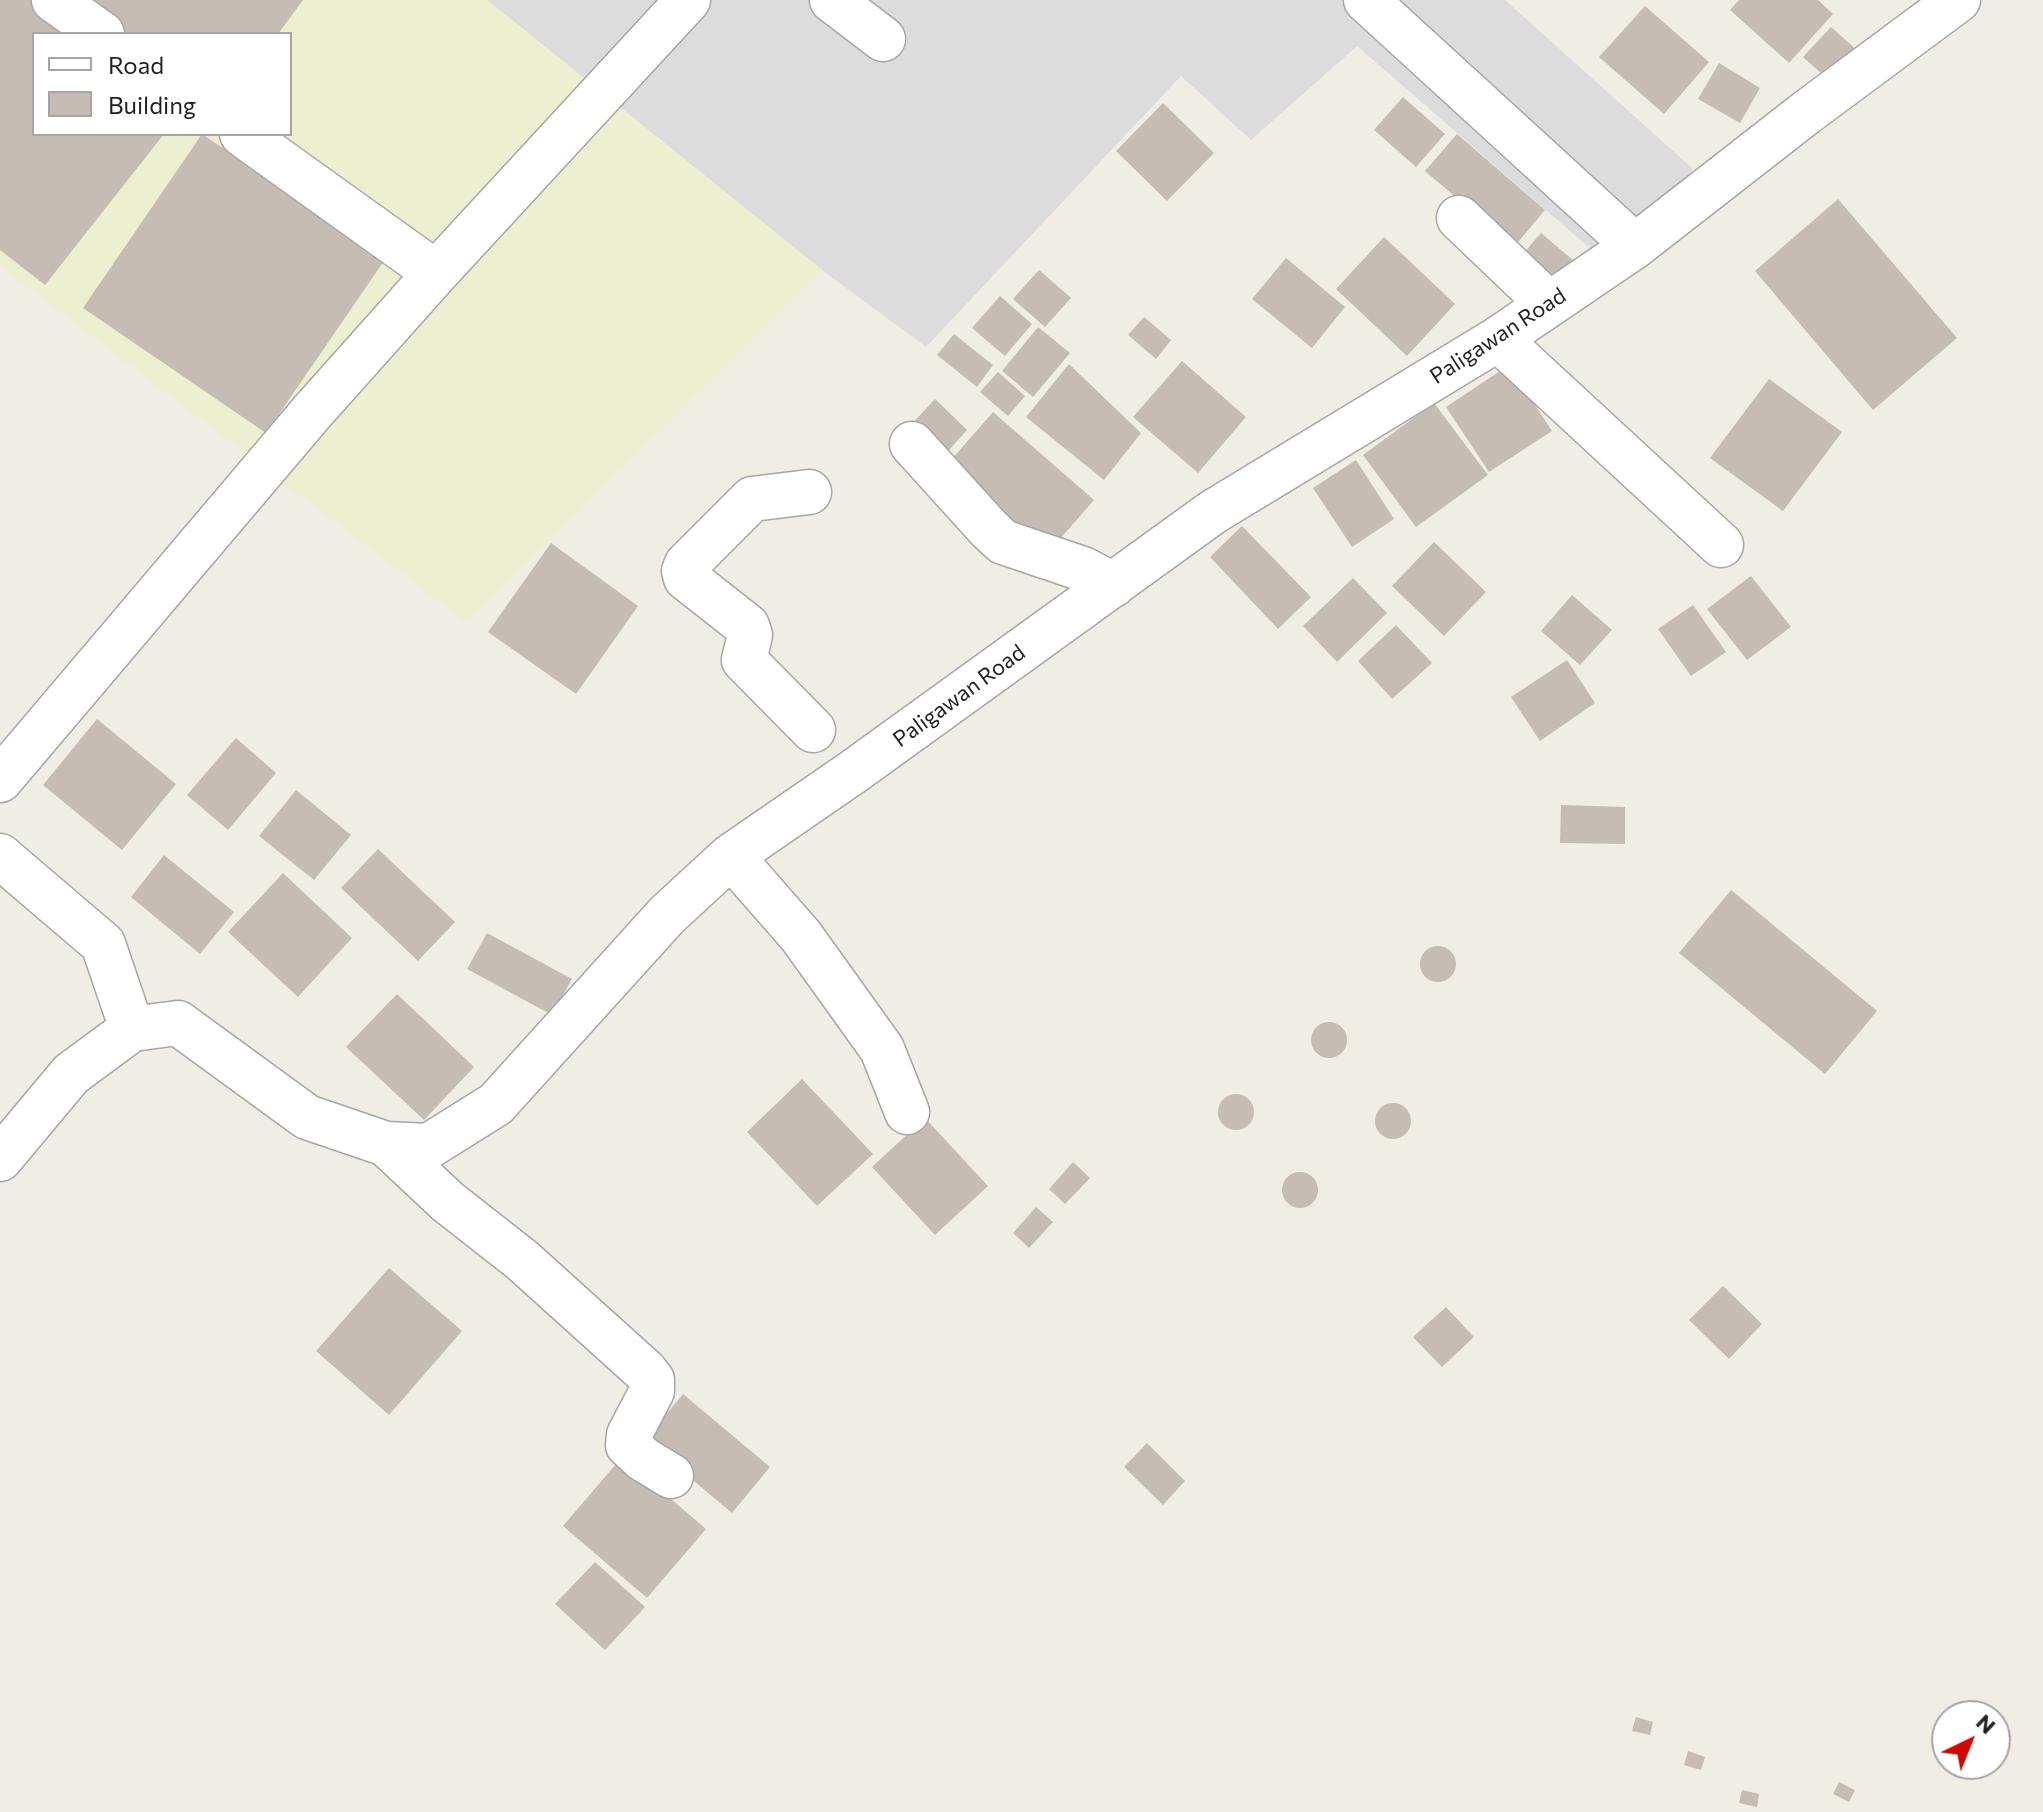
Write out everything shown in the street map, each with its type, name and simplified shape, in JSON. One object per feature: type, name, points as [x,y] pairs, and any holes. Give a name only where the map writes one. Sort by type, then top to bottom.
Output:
[{"type":"street","points":[[54,0],[99,32]]},
{"type":"street","points":[[0,780],[312,412],[688,0]]},
{"type":"street","points":[[832,0],[883,39]]},
{"type":"street","points":[[1366,0],[1635,246]]},
{"type":"street","name":"Paligawan Road","points":[[0,1159],[71,1074],[132,1029],[178,1023],[307,1117],[386,1144],[429,1146],[496,1104],[667,915],[731,856],[832,750],[1113,585],[1213,512],[1498,339],[1635,246],[1958,0]]},
{"type":"street","points":[[245,136],[436,273]]},
{"type":"street","points":[[1459,218],[1549,304]]},
{"type":"street","points":[[1498,339],[1721,545]]},
{"type":"street","points":[[912,444],[1003,542],[1083,569],[1113,585]]},
{"type":"street","points":[[809,492],[752,499],[687,564],[684,571],[686,578],[747,626],[750,635],[744,660],[832,750]]},
{"type":"street","points":[[0,856],[103,944],[132,1029]]},
{"type":"street","points":[[731,856],[801,936],[882,1049],[907,1112]]},
{"type":"street","points":[[386,1144],[448,1202],[522,1260],[645,1371],[652,1380],[652,1391],[629,1435],[628,1445],[643,1459],[671,1476]]},
{"type":"shaded area","points":[[487,0],[1505,0],[1693,169],[1658,230],[1600,257],[1357,46],[1251,140],[1181,76],[926,347],[822,270]]},
{"type":"green space","points":[[0,0],[487,0],[822,270],[467,623],[0,266]]},
{"type":"building","points":[[0,0],[31,0],[71,32],[32,32],[32,136],[162,136],[45,285],[0,250]]},
{"type":"building","points":[[75,0],[303,0],[279,32],[118,32]]},
{"type":"building","points":[[1739,0],[1818,0],[1833,14],[1789,63],[1730,10]]},
{"type":"building","points":[[1645,6],[1709,62],[1664,114],[1599,57]]},
{"type":"building","points":[[1831,27],[1859,52],[1831,82],[1803,57]]},
{"type":"building","points":[[1719,63],[1760,88],[1740,123],[1698,99]]},
{"type":"building","points":[[1403,97],[1445,134],[1416,167],[1374,130]]},
{"type":"building","points":[[1163,103],[1214,153],[1167,201],[1116,151]]},
{"type":"building","points":[[1457,134],[1545,210],[1514,247],[1425,171]]},
{"type":"building","points":[[201,136],[386,258],[266,433],[83,308]]},
{"type":"building","points":[[1838,199],[1957,338],[1873,410],[1755,271]]},
{"type":"building","points":[[1541,233],[1581,267],[1552,300],[1512,267]]},
{"type":"building","points":[[1384,237],[1455,304],[1407,356],[1336,289]]},
{"type":"building","points":[[1286,258],[1345,307],[1312,348],[1252,299]]},
{"type":"building","points":[[1039,270],[1071,298],[1045,327],[1013,299]]},
{"type":"building","points":[[1000,296],[1032,324],[1005,356],[972,328]]},
{"type":"building","points":[[1144,317],[1171,340],[1156,359],[1128,335]]},
{"type":"building","points":[[1038,327],[1070,353],[1033,397],[1002,371]]},
{"type":"building","points":[[954,334],[993,365],[977,387],[937,355]]},
{"type":"building","points":[[1182,361],[1246,417],[1198,473],[1133,417]]},
{"type":"building","points":[[1069,364],[1141,433],[1104,480],[1026,417]]},
{"type":"building","points":[[1509,365],[1552,431],[1489,472],[1446,407]]},
{"type":"building","points":[[998,372],[1025,396],[1008,416],[980,392]]},
{"type":"building","points":[[1769,379],[1842,432],[1783,511],[1710,458]]},
{"type":"building","points":[[935,399],[967,430],[942,458],[909,427]]},
{"type":"building","points":[[1434,403],[1488,475],[1416,527],[1363,455]]},
{"type":"building","points":[[993,412],[1094,500],[1046,555],[945,467]]},
{"type":"building","points":[[1356,460],[1394,519],[1352,547],[1313,488]]},
{"type":"building","points":[[1242,526],[1311,597],[1278,629],[1210,557]]},
{"type":"building","points":[[1434,542],[1486,592],[1444,636],[1392,586]]},
{"type":"building","points":[[551,543],[638,606],[576,694],[488,632]]},
{"type":"building","points":[[1751,576],[1791,627],[1747,660],[1707,609]]},
{"type":"building","points":[[1353,578],[1387,613],[1337,662],[1303,626]]},
{"type":"building","points":[[1572,595],[1612,630],[1580,665],[1541,631]]},
{"type":"building","points":[[1693,605],[1726,652],[1691,676],[1658,629]]},
{"type":"building","points":[[1396,625],[1432,663],[1392,699],[1358,661]]},
{"type":"building","points":[[1567,660],[1595,703],[1540,741],[1511,697]]},
{"type":"building","points":[[97,719],[176,784],[122,850],[43,785]]},
{"type":"building","points":[[236,738],[276,773],[228,830],[187,795]]},
{"type":"building","points":[[296,790],[351,835],[314,880],[259,836]]},
{"type":"building","points":[[1561,805],[1625,807],[1625,844],[1560,843]]},
{"type":"building","points":[[378,849],[455,922],[418,961],[341,888]]},
{"type":"building","points":[[164,855],[234,912],[200,954],[131,897]]},
{"type":"building","points":[[283,873],[352,938],[298,997],[228,932]]},
{"type":"building","points":[[1731,890],[1877,1011],[1825,1074],[1679,953]]},
{"type":"building","points":[[487,933],[572,979],[552,1015],[467,969]]},
{"type":"building","points":[[1438,946],[1450,952],[1456,964],[1450,976],[1438,982],[1426,976],[1420,964],[1426,952]]},
{"type":"building","points":[[397,994],[474,1067],[424,1120],[346,1047]]},
{"type":"building","points":[[1329,1022],[1341,1028],[1347,1040],[1341,1052],[1329,1058],[1317,1052],[1311,1040],[1317,1028]]},
{"type":"building","points":[[802,1079],[873,1154],[817,1206],[747,1132]]},
{"type":"building","points":[[1236,1094],[1248,1100],[1254,1112],[1248,1124],[1236,1130],[1224,1124],[1218,1112],[1224,1100]]},
{"type":"building","points":[[1393,1103],[1405,1109],[1411,1121],[1405,1133],[1393,1139],[1381,1133],[1375,1121],[1381,1109]]},
{"type":"building","points":[[925,1118],[988,1186],[935,1235],[872,1167]]},
{"type":"building","points":[[1073,1162],[1090,1178],[1065,1204],[1049,1189]]},
{"type":"building","points":[[1300,1172],[1312,1178],[1318,1190],[1312,1202],[1300,1208],[1288,1202],[1282,1190],[1288,1178]]},
{"type":"building","points":[[1036,1207],[1053,1222],[1029,1248],[1013,1233]]},
{"type":"building","points":[[389,1268],[462,1331],[389,1415],[316,1351]]},
{"type":"building","points":[[1723,1286],[1762,1324],[1729,1359],[1689,1320]]},
{"type":"building","points":[[1446,1307],[1474,1337],[1442,1367],[1413,1337]]},
{"type":"building","points":[[683,1394],[770,1467],[732,1513],[645,1440]]},
{"type":"building","points":[[1147,1443],[1185,1481],[1163,1505],[1124,1467]]},
{"type":"building","points":[[622,1457],[706,1529],[647,1598],[563,1526]]},
{"type":"building","points":[[595,1562],[645,1607],[605,1650],[555,1604]]},
{"type":"building","points":[[1636,1717],[1653,1722],[1650,1735],[1632,1731]]},
{"type":"building","points":[[1688,1751],[1705,1757],[1701,1770],[1684,1765]]},
{"type":"building","points":[[1839,1782],[1855,1790],[1849,1802],[1833,1794]]},
{"type":"building","points":[[1742,1790],[1759,1794],[1757,1807],[1739,1803]]}]
